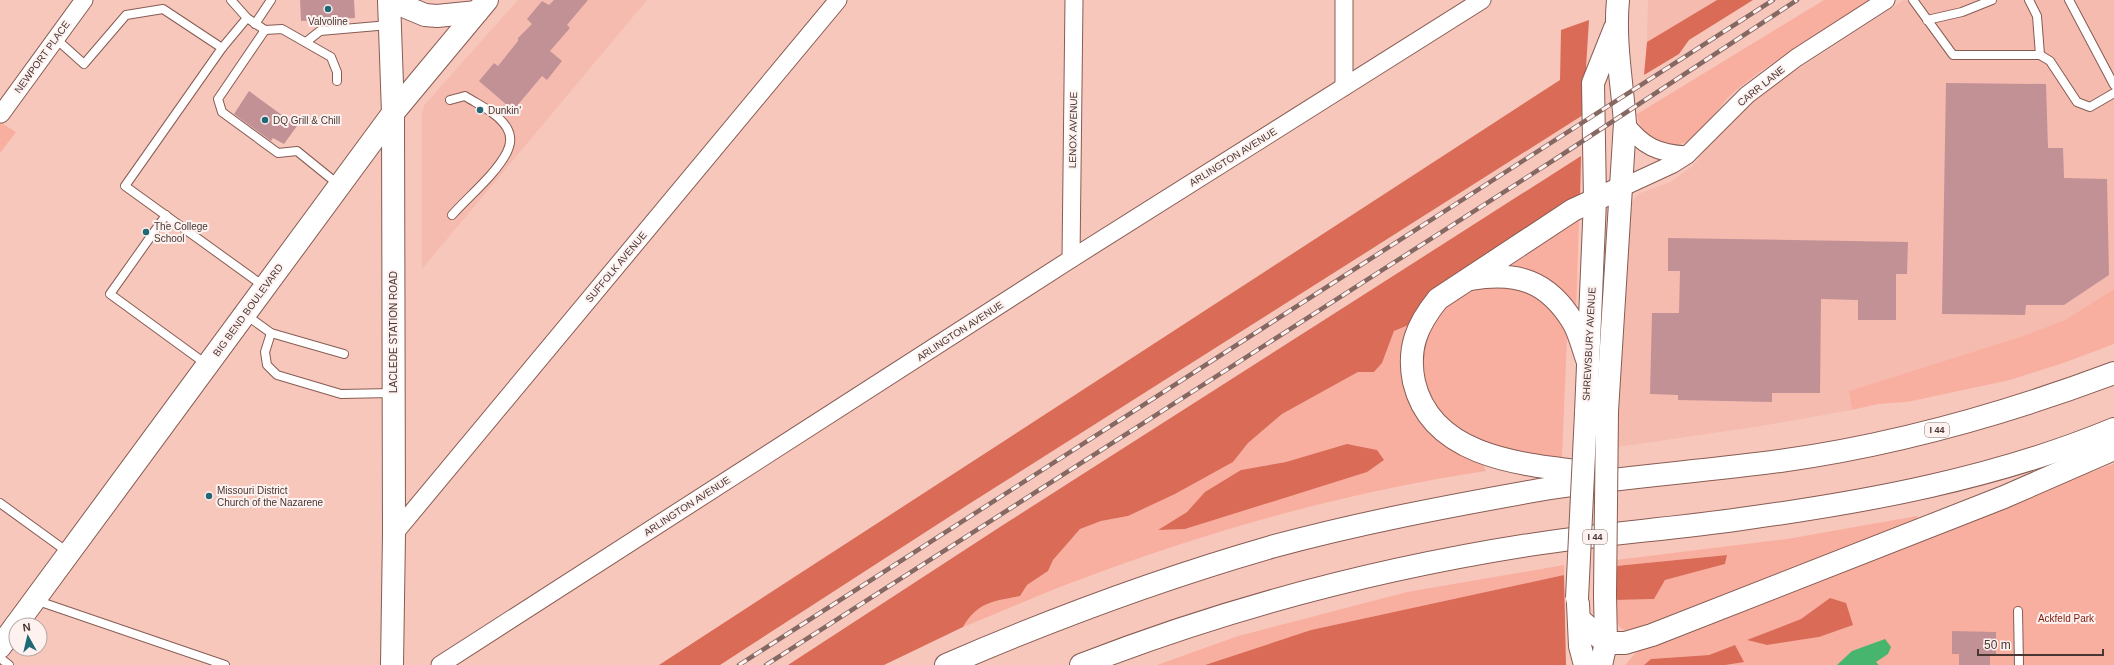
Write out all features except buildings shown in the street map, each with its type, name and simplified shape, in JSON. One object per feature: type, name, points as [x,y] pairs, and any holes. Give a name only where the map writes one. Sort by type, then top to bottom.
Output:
[{"type":"main road","name":"LACLEDE STATION ROAD","points":[[389,0],[393,113],[394,534],[392,665]]},
{"type":"main road","points":[[389,0],[425,15],[437,16],[482,6]]},
{"type":"main road","name":"SHREWSBURY AVENUE","points":[[1585,665],[1580,646],[1578,609],[1596,412],[1621,188],[1625,123],[1622,78],[1615,27],[1618,0]]},
{"type":"main road","name":"BIG BEND BOULEVARD","points":[[22,617],[393,113],[482,6]]},
{"type":"main road","name":"SHREWSBURY AVENUE","points":[[1601,665],[1606,643],[1605,595],[1596,412],[1588,362],[1595,200],[1593,83],[1615,27]]},
{"type":"main road","points":[[1621,188],[1573,210],[1438,299],[1424,315],[1413,341],[1411,368],[1417,396],[1434,422],[1455,440],[1486,455],[1516,463],[1634,478]]},
{"type":"main road","points":[[1466,280],[1494,275],[1518,278],[1542,288],[1561,305],[1574,324],[1588,362]]},
{"type":"main road","name":"I 44","points":[[946,665],[1015,635],[1099,602],[1187,572],[1275,546],[1453,505],[1543,489],[1780,461],[1866,447],[1954,426],[2045,399],[2114,373]]},
{"type":"main road","name":"I 44","points":[[1081,665],[1172,632],[1261,604],[1350,581],[1437,561],[1530,545],[1740,519],[1833,505],[1923,487],[2007,465],[2114,429]]},
{"type":"main road","points":[[1578,609],[1606,643],[1625,643],[1652,635],[2004,497],[2114,449]]},
{"type":"main road","name":"BIG BEND BOULEVARD","points":[[2,652],[8,640]]},
{"type":"street","name":"NEWPORT PLACE","points":[[2,114],[55,38],[84,0]]},
{"type":"street","name":"SUFFOLK AVENUE","points":[[394,534],[838,0]]},
{"type":"street","name":"LENOX AVENUE","points":[[1071,259],[1074,0]]},
{"type":"street","points":[[1344,0],[1344,87]]},
{"type":"street","name":"ARLINGTON AVENUE","points":[[440,665],[1071,259],[1482,0]]},
{"type":"street","name":"CARR LANE","points":[[1621,188],[1673,164],[1687,155],[1747,95],[1796,58],[1886,0]]},
{"type":"street","points":[[1625,123],[1635,136],[1654,149],[1667,154],[1687,155]]},
{"type":"lane","points":[[231,0],[247,18],[265,30],[282,29],[331,57],[337,72],[337,81]]},
{"type":"lane","points":[[255,24],[271,0]]},
{"type":"lane","points":[[1913,0],[1953,55],[2040,55],[2050,61],[2076,102],[2090,107],[2114,94]]},
{"type":"lane","points":[[1927,20],[1962,12],[1992,0]]},
{"type":"lane","points":[[2029,0],[2037,16],[2040,55]]},
{"type":"lane","points":[[2069,0],[2114,86]]},
{"type":"lane","points":[[55,38],[84,64],[126,15],[163,9],[222,48]]},
{"type":"lane","points":[[247,18],[222,48],[125,186],[265,287]]},
{"type":"lane","points":[[306,42],[320,31],[390,25]]},
{"type":"lane","points":[[265,30],[218,99],[222,112],[278,153],[297,151],[340,186]]},
{"type":"lane","points":[[450,100],[465,96],[494,114],[507,127],[511,137],[507,151],[497,166],[452,215]]},
{"type":"lane","points":[[166,216],[110,294],[208,365]]},
{"type":"lane","points":[[246,314],[271,333],[344,354]]},
{"type":"lane","points":[[271,333],[265,352],[267,365],[277,375],[341,394],[394,393]]},
{"type":"lane","points":[[0,503],[69,553]]},
{"type":"lane","points":[[35,600],[225,665]]},
{"type":"lane","points":[[2018,611],[2020,665]]},
{"type":"shaded area","points":[[518,0],[647,0],[422,269],[422,113],[425,104]]},
{"type":"shaded area","points":[[1648,0],[1717,0],[1647,42]]},
{"type":"shaded area","points":[[1717,0],[1753,0],[1689,40],[1679,54],[1644,75],[1647,42]]},
{"type":"shaded area","points":[[1904,0],[2114,0],[2114,289],[2065,320],[2023,336],[1850,391],[1852,410],[1761,426],[1618,447],[1620,348],[1629,206],[1638,194],[1670,182],[1693,166],[1713,140],[1754,98]]},
{"type":"shaded area","points":[[1589,20],[1583,115],[969,504],[720,665],[659,665],[1560,80],[1561,30]]},
{"type":"shaded area","points":[[1581,156],[1580,198],[1438,288],[1415,312],[1411,324],[1394,331],[1382,363],[1374,372],[1358,372],[1282,414],[1248,443],[1233,462],[1175,494],[1128,516],[1101,521],[1080,529],[1053,560],[1048,571],[1027,585],[1020,596],[1002,599],[987,604],[974,612],[963,627],[884,665],[788,665],[1003,525]]},
{"type":"shaded area","points":[[1347,444],[1377,450],[1384,460],[1367,472],[1185,529],[1158,530],[1187,512],[1205,492],[1241,470],[1286,462]]},
{"type":"shaded area","points":[[1727,555],[1725,564],[1665,580],[1654,599],[1615,600],[1616,566]]},
{"type":"shaded area","points":[[1564,575],[1566,665],[1205,665],[1311,630]]},
{"type":"shaded area","points":[[1830,598],[1846,603],[1853,625],[1819,637],[1767,645],[1747,640],[1801,619]]},
{"type":"shaded area","points":[[1885,639],[1891,647],[1888,654],[1876,662],[1879,665],[1837,665],[1852,651]]},
{"type":"shaded area","points":[[1735,645],[1744,662],[1725,665],[1644,665],[1651,659],[1709,655]]},
{"type":"green space","points":[[1824,0],[1875,0],[1804,43],[1751,78],[1729,97],[1698,134],[1691,139],[1684,143],[1672,145],[1660,143],[1645,133],[1640,125],[1637,114]]},
{"type":"green space","points":[[0,122],[16,132],[0,153]]},
{"type":"green space","points":[[1579,217],[1576,313],[1499,268]]},
{"type":"green space","points":[[1485,284],[1520,287],[1538,293],[1554,310],[1562,324],[1567,338],[1562,457],[1522,456],[1498,451],[1482,444],[1446,419],[1434,406],[1428,395],[1423,370],[1423,357],[1425,344],[1434,321],[1445,306],[1450,302]]},
{"type":"green space","points":[[2114,289],[2114,344],[2066,362],[2010,380],[1907,402],[1878,404],[1852,410],[1849,391],[2023,336],[2065,320]]},
{"type":"green space","points":[[1411,324],[1404,357],[1403,376],[1413,405],[1421,418],[1430,430],[1442,440],[1454,449],[1482,463],[1486,471],[1436,479],[1337,500],[1239,526],[1078,580],[963,627],[974,612],[987,604],[1002,599],[1020,596],[1027,585],[1048,571],[1053,560],[1080,529],[1101,521],[1128,516],[1175,494],[1233,462],[1248,443],[1282,414],[1358,372],[1374,372],[1382,363],[1394,331]],"holes":[[[1286,462],[1242,510],[1185,529],[1158,530],[1187,512],[1241,470]]]},
{"type":"green space","name":"Ackfeld Park","points":[[2114,464],[2114,665],[1725,665],[1735,645],[1709,655],[1651,659],[1644,665],[1625,665],[1640,648],[2021,497]],"holes":[[[1830,598],[1819,637],[1767,645],[1748,640],[1801,619]]]},
{"type":"green space","points":[[1917,516],[1919,522],[1630,632],[1620,628],[1617,622],[1615,600],[1654,599],[1665,580],[1725,564],[1727,555],[1616,566],[1616,560],[1787,539]]},
{"type":"green space","points":[[1564,565],[1564,575],[1311,630],[1205,665],[1157,665],[1238,636],[1407,592]]},
{"type":"railway","points":[[739,665],[1773,0]]},
{"type":"railway","points":[[766,665],[1557,158],[1797,0]]},
{"type":"place","name":"Valvoline","points":[[328,9]]},
{"type":"place","name":"Dunkin'","points":[[480,110]]},
{"type":"place","name":"DQ Grill & Chill","points":[[265,120]]},
{"type":"place","name":"The College School","points":[[146,232]]},
{"type":"place","name":"Missouri District Church of the Nazarene","points":[[209,496]]}]
